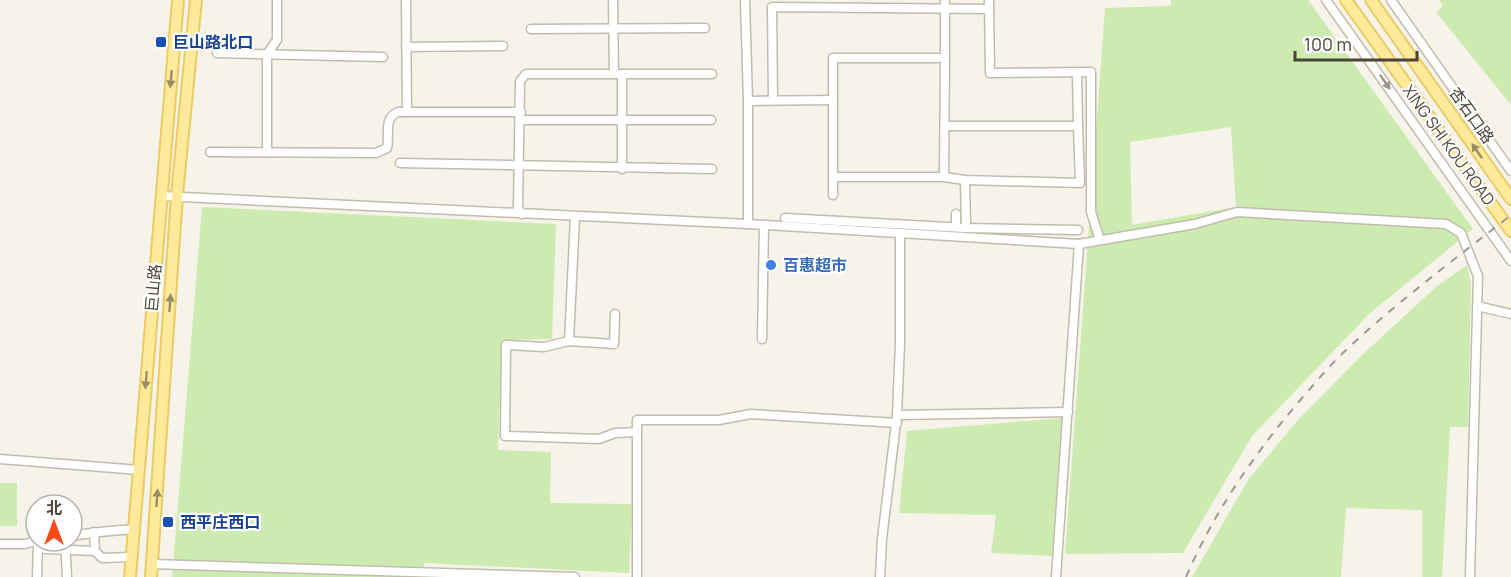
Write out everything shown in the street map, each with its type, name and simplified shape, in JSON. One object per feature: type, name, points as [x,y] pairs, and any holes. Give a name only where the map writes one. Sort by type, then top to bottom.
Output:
[{"type":"main road","name":"巨山路","points":[[130,577],[178,0]]},
{"type":"main road","name":"巨山路","points":[[151,577],[177,195],[196,0]]},
{"type":"main road","name":"XING SHI KOU ROAD","points":[[1346,0],[1511,231]]},
{"type":"main road","name":"XING SHI KOU ROAD","points":[[1371,0],[1511,199]]},
{"type":"street","points":[[267,152],[267,54],[277,40],[277,0]]},
{"type":"street","points":[[406,0],[407,112]]},
{"type":"street","points":[[613,0],[622,169]]},
{"type":"street","points":[[745,0],[748,224]]},
{"type":"street","points":[[1326,0],[1511,261]]},
{"type":"street","name":"杏石口路","points":[[1391,0],[1511,171]]},
{"type":"street","points":[[944,177],[945,4]]},
{"type":"street","points":[[773,100],[772,7],[989,4],[990,73],[1092,72],[1091,212],[1100,240]]},
{"type":"street","points":[[531,29],[705,28]]},
{"type":"street","points":[[406,47],[503,46]]},
{"type":"street","points":[[217,53],[383,57]]},
{"type":"street","points":[[833,195],[833,53],[945,58]]},
{"type":"street","points":[[833,177],[944,177],[965,180],[1080,183],[1077,73]]},
{"type":"street","points":[[522,214],[518,208],[520,81],[526,74],[712,74]]},
{"type":"street","points":[[748,101],[833,100]]},
{"type":"street","points":[[210,152],[380,152],[387,148],[390,117],[398,112],[711,120]]},
{"type":"street","points":[[945,126],[1078,126]]},
{"type":"street","points":[[400,164],[712,169]]},
{"type":"street","points":[[961,227],[965,180]]},
{"type":"street","points":[[161,196],[748,224],[1080,244],[1195,224],[1237,212],[1446,224],[1461,233],[1478,276],[1470,577]]},
{"type":"street","points":[[956,214],[961,227]]},
{"type":"street","points":[[569,341],[575,217]]},
{"type":"street","points":[[785,218],[1078,230]]},
{"type":"street","points":[[762,339],[764,225]]},
{"type":"street","points":[[880,577],[884,516],[897,419],[900,233]]},
{"type":"street","points":[[1056,577],[1080,244]]},
{"type":"street","points":[[1477,306],[1511,314]]},
{"type":"street","points":[[615,314],[614,344],[569,341],[544,346],[506,345],[505,436],[599,439],[615,432],[637,432]]},
{"type":"street","points":[[637,577],[637,420],[719,420],[751,414],[839,421],[1068,412]]},
{"type":"street","points":[[0,459],[139,470]]},
{"type":"street","points":[[84,534],[134,529]]},
{"type":"street","points":[[93,532],[95,551]]},
{"type":"street","points":[[0,544],[24,544]]},
{"type":"street","points":[[84,549],[95,551],[102,558],[131,557]]},
{"type":"street","points":[[38,553],[38,577]]},
{"type":"street","points":[[66,553],[68,577]]},
{"type":"street","points":[[152,564],[575,577]]},
{"type":"green space","points":[[1171,0],[1308,0],[1473,229],[1369,314],[1252,436],[1183,553],[1065,554],[1105,8],[1171,6]],"holes":[[[1231,127],[1236,207],[1132,225],[1130,142]]]},
{"type":"green space","points":[[1439,0],[1511,0],[1511,105],[1436,12],[1443,6]]},
{"type":"green space","points":[[202,207],[556,224],[552,339],[502,340],[498,450],[551,452],[550,503],[632,504],[629,573],[424,563],[423,577],[172,577]]},
{"type":"green space","points":[[1467,265],[1471,284],[1468,427],[1450,427],[1442,577],[1422,577],[1422,510],[1346,508],[1341,577],[1192,577],[1248,480],[1297,421],[1360,357],[1437,286]]},
{"type":"green space","points":[[1062,418],[1052,556],[991,553],[996,515],[899,513],[907,431]]},
{"type":"green space","points":[[0,483],[17,483],[17,526],[0,526]]},
{"type":"railway","points":[[1186,577],[1210,528],[1237,483],[1268,440],[1323,374],[1385,315],[1511,215]]},
{"type":"place","name":"巨山路北口","points":[[161,42]]},
{"type":"place","name":"百惠超市","points":[[771,265]]},
{"type":"place","name":"西平庄西口","points":[[168,522]]}]
